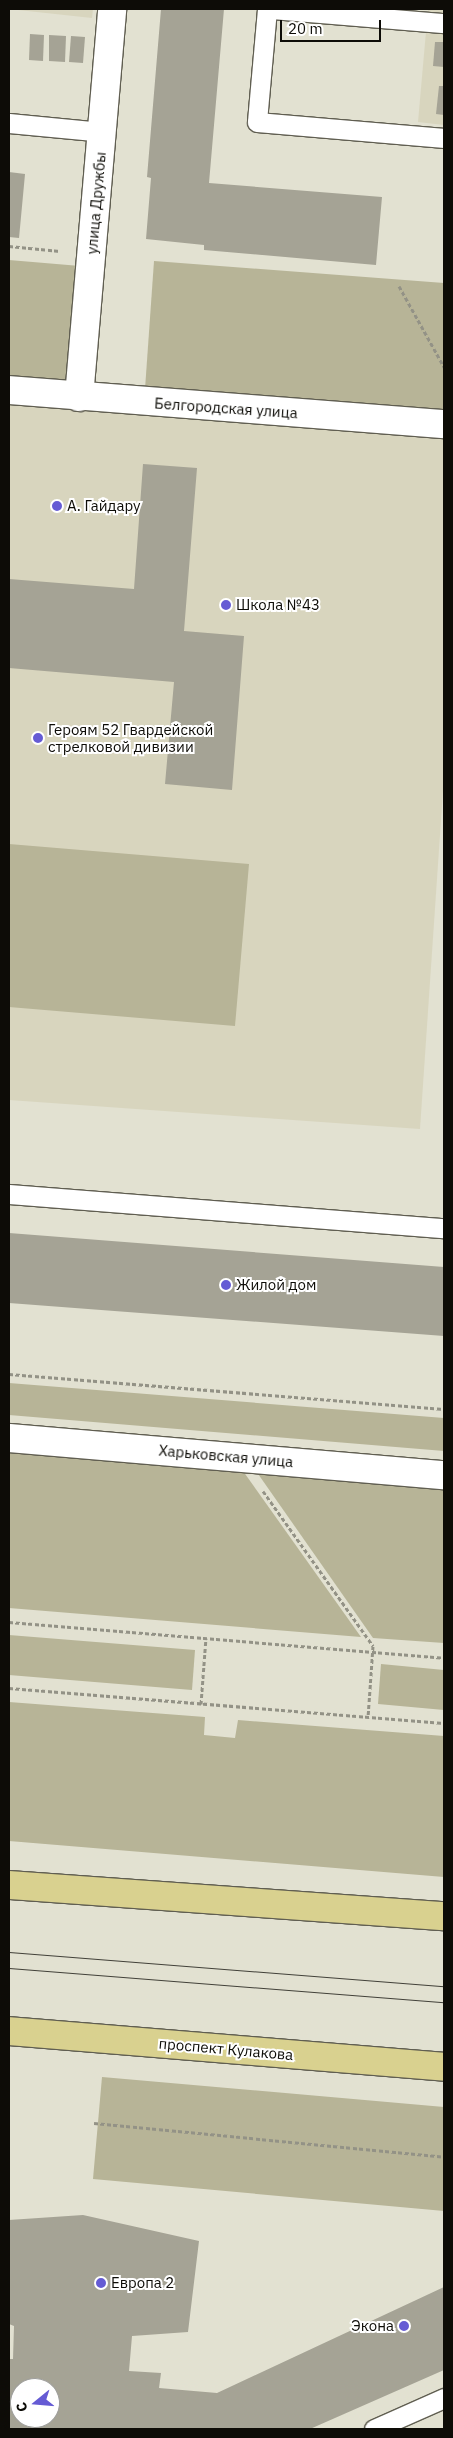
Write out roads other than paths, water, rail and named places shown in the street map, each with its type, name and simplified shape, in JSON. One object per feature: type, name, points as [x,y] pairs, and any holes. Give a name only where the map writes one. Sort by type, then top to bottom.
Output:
[{"type":"main road","points":[[9,1885],[444,1916]]},
{"type":"main road","name":"проспект Кулакова","points":[[9,2031],[444,2067]]},
{"type":"street","name":"улица Дружбы","points":[[80,397],[112,9]]},
{"type":"street","name":"Белгородская улица","points":[[9,390],[444,424]]},
{"type":"street","name":"Харьковская улица","points":[[9,1438],[444,1475]]},
{"type":"lane","points":[[267,9],[258,122],[444,138]]},
{"type":"lane","points":[[272,9],[444,23]]},
{"type":"lane","points":[[9,123],[102,132]]},
{"type":"lane","points":[[9,1194],[444,1228]]},
{"type":"lane","points":[[374,2429],[444,2398]]},
{"type":"tram line","points":[[9,1952],[444,1986]]},
{"type":"tram line","points":[[9,1968],[444,2002]]},
{"type":"place","name":"А. Гайдару","points":[[57,506]]},
{"type":"place","name":"Школа №43","points":[[226,605]]},
{"type":"place","name":"Героям 52 Гвардейской стрелковой дивизии","points":[[38,738]]},
{"type":"place","name":"Жилой дом","points":[[226,1285]]},
{"type":"place","name":"Европа 2","points":[[101,2283]]},
{"type":"place","name":"Экона","points":[[404,2326]]}]
